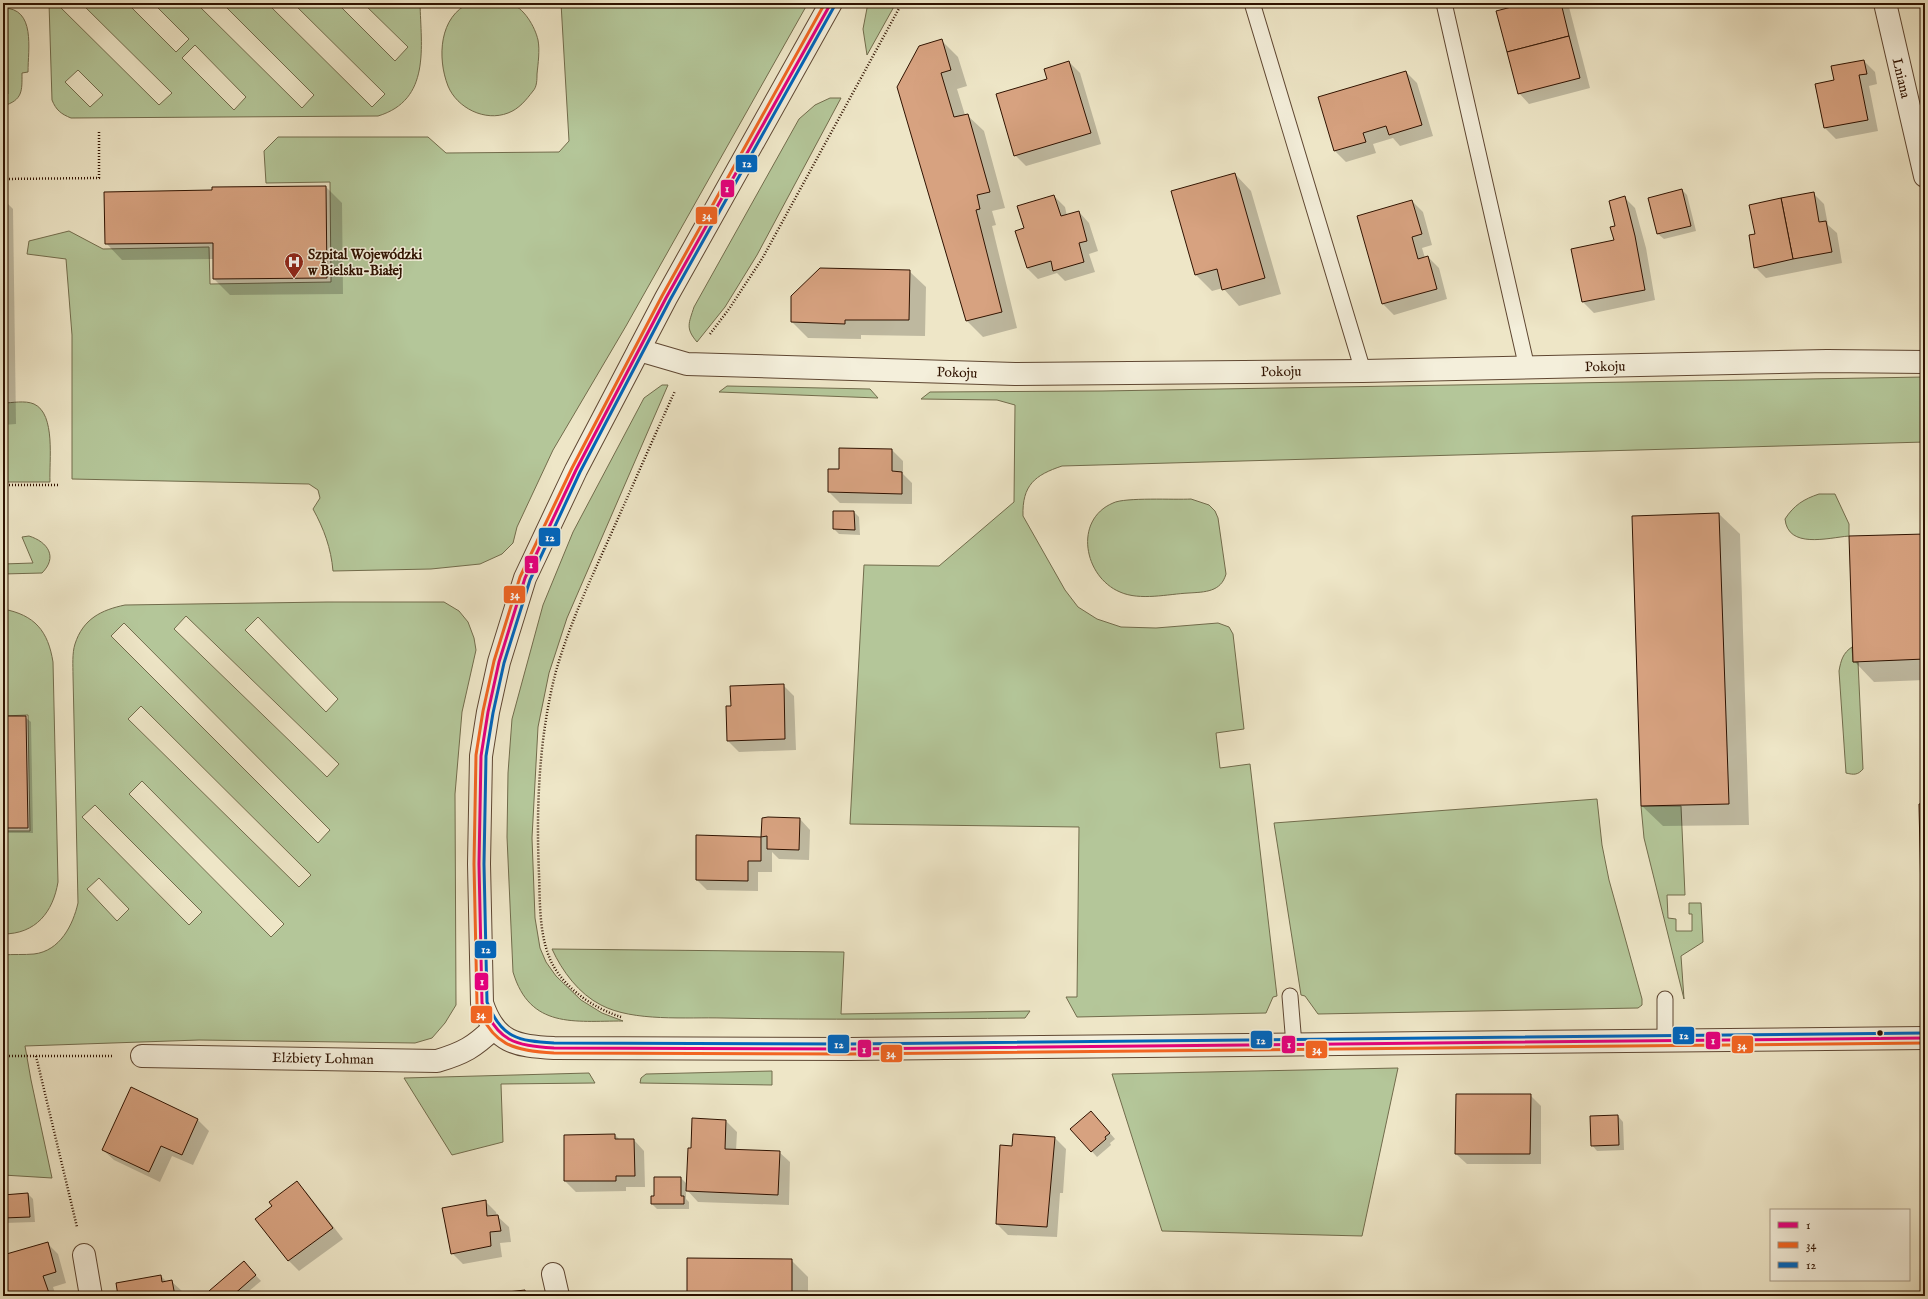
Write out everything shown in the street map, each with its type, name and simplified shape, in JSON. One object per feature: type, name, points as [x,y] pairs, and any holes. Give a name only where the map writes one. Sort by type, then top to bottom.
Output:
[{"type":"street","points":[[831,3],[693,246],[576,470],[528,571],[516,605],[499,662],[488,712],[482,756],[479,864],[482,1003],[487,1019],[502,1036],[511,1042],[525,1046],[554,1048],[849,1049],[1925,1038]]},
{"type":"street","name":"Lniana","points":[[1885,3],[1925,176]]},
{"type":"street","name":"Pokoju","points":[[639,350],[687,364],[1015,374],[1363,371],[1827,361],[1925,362]]},
{"type":"street","name":"Elżbiety Lohman","points":[[142,1056],[438,1061],[460,1054],[475,1046],[494,1028]]},
{"type":"street","points":[[84,1255],[91,1296]]},
{"type":"street","points":[[552,1274],[558,1296]]},
{"type":"lane","points":[[1444,3],[1527,368]]},
{"type":"lane","points":[[1253,6],[1363,371]]},
{"type":"lane","points":[[1290,996],[1294,1045]]},
{"type":"lane","points":[[1664,999],[1665,1041]]},
{"type":"path","points":[[627,1019],[601,1008],[578,994],[550,961],[545,945],[540,913],[537,833],[544,726],[556,671],[573,619],[687,364],[729,309],[762,259],[902,3]]},
{"type":"path","points":[[3,179],[99,178],[99,132]]},
{"type":"path","points":[[3,485],[59,485]]},
{"type":"path","points":[[3,1056],[142,1056]]},
{"type":"path","points":[[36,1056],[84,1255]]},
{"type":"green space","points":[[500,2],[514,5],[528,18],[537,35],[539,53],[537,81],[535,87],[522,104],[508,113],[490,116],[473,111],[458,101],[448,86],[442,63],[443,39],[452,18],[460,9],[470,3]]},
{"type":"green space","points":[[49,3],[56,3],[159,105],[172,93],[81,3],[127,3],[176,52],[189,39],[153,3],[196,3],[302,108],[314,95],[222,3],[267,3],[372,107],[385,94],[293,3],[337,3],[395,61],[408,47],[363,3],[420,3],[421,54],[415,85],[407,98],[395,108],[378,116],[71,118],[59,111],[52,100]],"holes":[[[195,45],[246,97],[234,110],[182,58]],[[78,70],[103,95],[90,107],[65,82]]]},
{"type":"green space","points":[[561,3],[808,3],[626,326],[553,450],[517,527],[513,543],[502,554],[480,564],[431,569],[333,571],[331,554],[313,509],[320,498],[318,490],[309,484],[72,479],[72,335],[66,259],[27,254],[29,241],[69,231],[103,249],[209,247],[210,284],[331,282],[330,182],[266,183],[264,151],[278,137],[428,137],[446,153],[559,152],[569,141]]},
{"type":"green space","points":[[868,3],[896,3],[867,55],[863,29]]},
{"type":"green space","points":[[3,8],[14,10],[21,15],[28,31],[29,42],[28,72],[22,73],[20,94],[18,98],[10,104],[3,106]]},
{"type":"green space","points":[[830,98],[841,98],[757,255],[725,307],[697,342],[689,329],[694,307],[799,119],[815,105]]},
{"type":"green space","points":[[1925,377],[1925,442],[1062,466],[1044,473],[1032,483],[1025,496],[1023,516],[1065,590],[1078,607],[1097,619],[1121,627],[1156,628],[1218,623],[1229,627],[1233,634],[1244,729],[1216,733],[1220,768],[1250,764],[1277,996],[1273,997],[1266,1013],[1077,1017],[1066,997],[1077,997],[1079,827],[850,824],[864,565],[939,566],[1014,502],[1015,405],[997,400],[921,399],[930,392],[1102,391]]},
{"type":"green space","points":[[662,385],[668,385],[567,618],[549,673],[538,727],[532,838],[535,918],[540,948],[546,962],[556,976],[581,1000],[602,1013],[623,1021],[571,1021],[542,1013],[530,1004],[521,990],[513,972],[507,837],[508,773],[512,719],[543,605],[573,532],[644,398]]},
{"type":"green space","points":[[727,386],[870,389],[878,398],[719,392]]},
{"type":"green space","points":[[27,402],[34,404],[41,409],[46,417],[50,439],[50,482],[3,482],[3,403]]},
{"type":"green space","points":[[1819,494],[1835,494],[1849,524],[1849,536],[1810,540],[1793,535],[1788,528],[1785,519],[1792,510],[1804,500]]},
{"type":"green space","points":[[1139,499],[1191,499],[1209,505],[1215,511],[1218,518],[1226,574],[1224,580],[1212,590],[1145,597],[1128,595],[1108,585],[1098,574],[1091,562],[1088,548],[1088,535],[1092,522],[1100,511],[1119,501]]},
{"type":"green space","points":[[29,536],[41,542],[49,551],[50,556],[47,567],[42,573],[3,574],[3,564],[33,563],[22,537]]},
{"type":"green space","points":[[444,602],[459,611],[468,622],[474,638],[476,650],[462,712],[455,794],[456,1005],[445,1023],[432,1038],[415,1043],[199,1040],[25,1046],[52,1178],[3,1175],[3,955],[34,954],[51,948],[64,936],[73,920],[78,903],[73,651],[78,635],[88,622],[101,613],[125,605]],"holes":[[[186,616],[339,764],[327,777],[174,629]],[[258,617],[338,699],[326,712],[245,630]],[[124,623],[330,830],[318,843],[111,636]],[[141,706],[311,875],[299,887],[128,719]],[[142,781],[284,924],[271,937],[129,794]],[[95,805],[202,912],[189,925],[82,817]],[[99,878],[129,909],[117,921],[87,889]]]},
{"type":"green space","points":[[3,609],[24,615],[32,620],[48,641],[51,651],[53,662],[58,882],[52,903],[41,919],[25,930],[3,934],[3,831],[30,831],[28,715],[3,716]]},
{"type":"green space","points":[[1852,647],[1853,662],[1858,662],[1863,769],[1854,774],[1846,773],[1839,671],[1843,657]]},
{"type":"green space","points":[[1597,799],[1602,845],[1609,880],[1642,999],[1642,1005],[1638,1008],[1318,1014],[1305,996],[1301,995],[1274,823]]},
{"type":"green space","points":[[1641,806],[1681,806],[1685,895],[1667,895],[1668,918],[1676,919],[1676,931],[1692,931],[1692,914],[1689,914],[1689,903],[1701,903],[1703,942],[1681,956],[1684,999],[1644,838]]},
{"type":"green space","points":[[552,949],[844,952],[841,1014],[1030,1011],[1025,1018],[912,1019],[660,1018],[628,1014],[601,1005],[585,995],[566,973]]},
{"type":"green space","points":[[1398,1068],[1362,1236],[1162,1231],[1112,1074]]},
{"type":"green space","points":[[772,1071],[772,1085],[640,1083],[641,1078],[646,1074]]},
{"type":"green space","points":[[589,1073],[595,1083],[501,1084],[503,1142],[452,1155],[404,1078]]},
{"type":"building","points":[[1527,3],[1561,3],[1569,36],[1507,52],[1496,11]]},
{"type":"building","points":[[1569,36],[1580,78],[1518,94],[1507,52]]},
{"type":"building","points":[[942,39],[951,70],[941,73],[954,117],[968,114],[990,192],[977,195],[980,209],[976,210],[1002,312],[966,321],[897,87],[919,46]]},
{"type":"building","points":[[1864,60],[1867,74],[1859,75],[1868,120],[1824,128],[1815,84],[1834,80],[1831,66]]},
{"type":"building","points":[[1069,61],[1091,133],[1014,156],[996,94],[1047,79],[1044,69]]},
{"type":"building","points":[[1406,71],[1422,125],[1389,135],[1386,126],[1363,133],[1366,142],[1334,151],[1318,97]]},
{"type":"building","points":[[1235,173],[1265,278],[1222,290],[1217,269],[1195,275],[1171,191]]},
{"type":"building","points":[[326,186],[327,278],[213,279],[213,243],[105,244],[104,192],[212,190],[212,187]]},
{"type":"building","points":[[1682,189],[1691,226],[1657,234],[1648,198]]},
{"type":"building","points":[[1814,192],[1819,222],[1826,221],[1832,252],[1793,259],[1781,198]]},
{"type":"building","points":[[1054,195],[1061,216],[1079,211],[1087,241],[1079,243],[1084,262],[1053,271],[1051,261],[1027,268],[1015,231],[1024,228],[1017,206]]},
{"type":"building","points":[[1625,196],[1635,236],[1645,290],[1582,302],[1571,249],[1614,240],[1610,227],[1615,226],[1609,201]]},
{"type":"building","points":[[1781,198],[1793,259],[1754,268],[1749,235],[1755,234],[1749,205]]},
{"type":"building","points":[[1412,200],[1422,234],[1412,237],[1418,259],[1428,256],[1437,289],[1382,304],[1357,216]]},
{"type":"building","points":[[820,268],[910,270],[909,320],[845,320],[845,324],[791,322],[791,296]]},
{"type":"building","points":[[839,448],[892,449],[892,471],[902,472],[902,494],[828,492],[828,469],[839,469]]},
{"type":"building","points":[[833,511],[854,511],[855,530],[833,529]]},
{"type":"building","points":[[1719,513],[1729,804],[1641,806],[1632,516]]},
{"type":"building","points":[[1925,534],[1925,659],[1853,662],[1849,536]]},
{"type":"building","points":[[784,684],[785,739],[727,741],[726,706],[731,706],[730,686]]},
{"type":"building","points":[[3,716],[26,716],[28,828],[3,828]]},
{"type":"building","points":[[1925,803],[1925,945],[1922,945],[1919,804]]},
{"type":"building","points":[[762,818],[800,818],[799,850],[767,849],[767,836],[761,837]]},
{"type":"building","points":[[696,835],[761,837],[761,861],[748,861],[748,881],[696,880]]},
{"type":"building","points":[[131,1087],[198,1119],[182,1155],[161,1146],[149,1172],[102,1150]]},
{"type":"building","points":[[1456,1094],[1531,1094],[1530,1154],[1455,1154]]},
{"type":"building","points":[[1091,1111],[1110,1133],[1105,1137],[1106,1139],[1091,1152],[1070,1129]]},
{"type":"building","points":[[1618,1115],[1619,1145],[1591,1146],[1590,1116]]},
{"type":"building","points":[[692,1118],[726,1120],[725,1149],[780,1151],[778,1195],[686,1191],[688,1148],[691,1148]]},
{"type":"building","points":[[615,1134],[615,1139],[634,1139],[635,1176],[616,1176],[616,1181],[564,1181],[564,1135]]},
{"type":"building","points":[[1013,1134],[1055,1137],[1047,1227],[996,1224],[1000,1145],[1012,1146]]},
{"type":"building","points":[[654,1177],[681,1177],[681,1196],[684,1196],[684,1204],[651,1204],[651,1196],[654,1196]]},
{"type":"building","points":[[297,1181],[333,1228],[288,1261],[255,1219],[272,1206],[269,1202]]},
{"type":"building","points":[[28,1193],[30,1217],[3,1218],[3,1195]]},
{"type":"building","points":[[486,1200],[487,1216],[498,1215],[501,1231],[490,1232],[491,1246],[451,1254],[442,1208]]},
{"type":"building","points":[[48,1242],[56,1272],[43,1276],[49,1293],[38,1296],[3,1296],[3,1255]]},
{"type":"building","points":[[687,1258],[792,1259],[792,1296],[687,1296]]},
{"type":"building","points":[[244,1261],[256,1275],[232,1296],[214,1296],[209,1291]]},
{"type":"building","points":[[161,1275],[162,1282],[172,1280],[175,1296],[118,1296],[116,1283]]},
{"type":"building","points":[[525,1290],[526,1296],[473,1296]]},
{"type":"building","points":[[1368,1293],[1368,1296],[1340,1296]]},
{"type":"transit line","name":"34","points":[[825,3],[662,296],[572,468],[520,577],[494,661],[483,711],[476,755],[474,864],[477,1004],[489,1029],[497,1037],[516,1047],[527,1050],[554,1053],[849,1054],[1925,1043]]},
{"type":"transit line","name":"1","points":[[831,3],[666,298],[576,470],[525,578],[499,662],[488,712],[481,756],[479,864],[482,1003],[494,1026],[501,1034],[518,1043],[554,1048],[849,1049],[1925,1038]]},
{"type":"transit line","name":"12","points":[[835,5],[670,300],[580,472],[530,580],[504,663],[493,713],[486,756],[484,864],[487,1002],[492,1014],[505,1030],[521,1039],[554,1043],[849,1044],[1925,1033]]},
{"type":"place","name":"Szpital Wojewódzki w Bielsku-Białej","points":[[294,279]]}]
